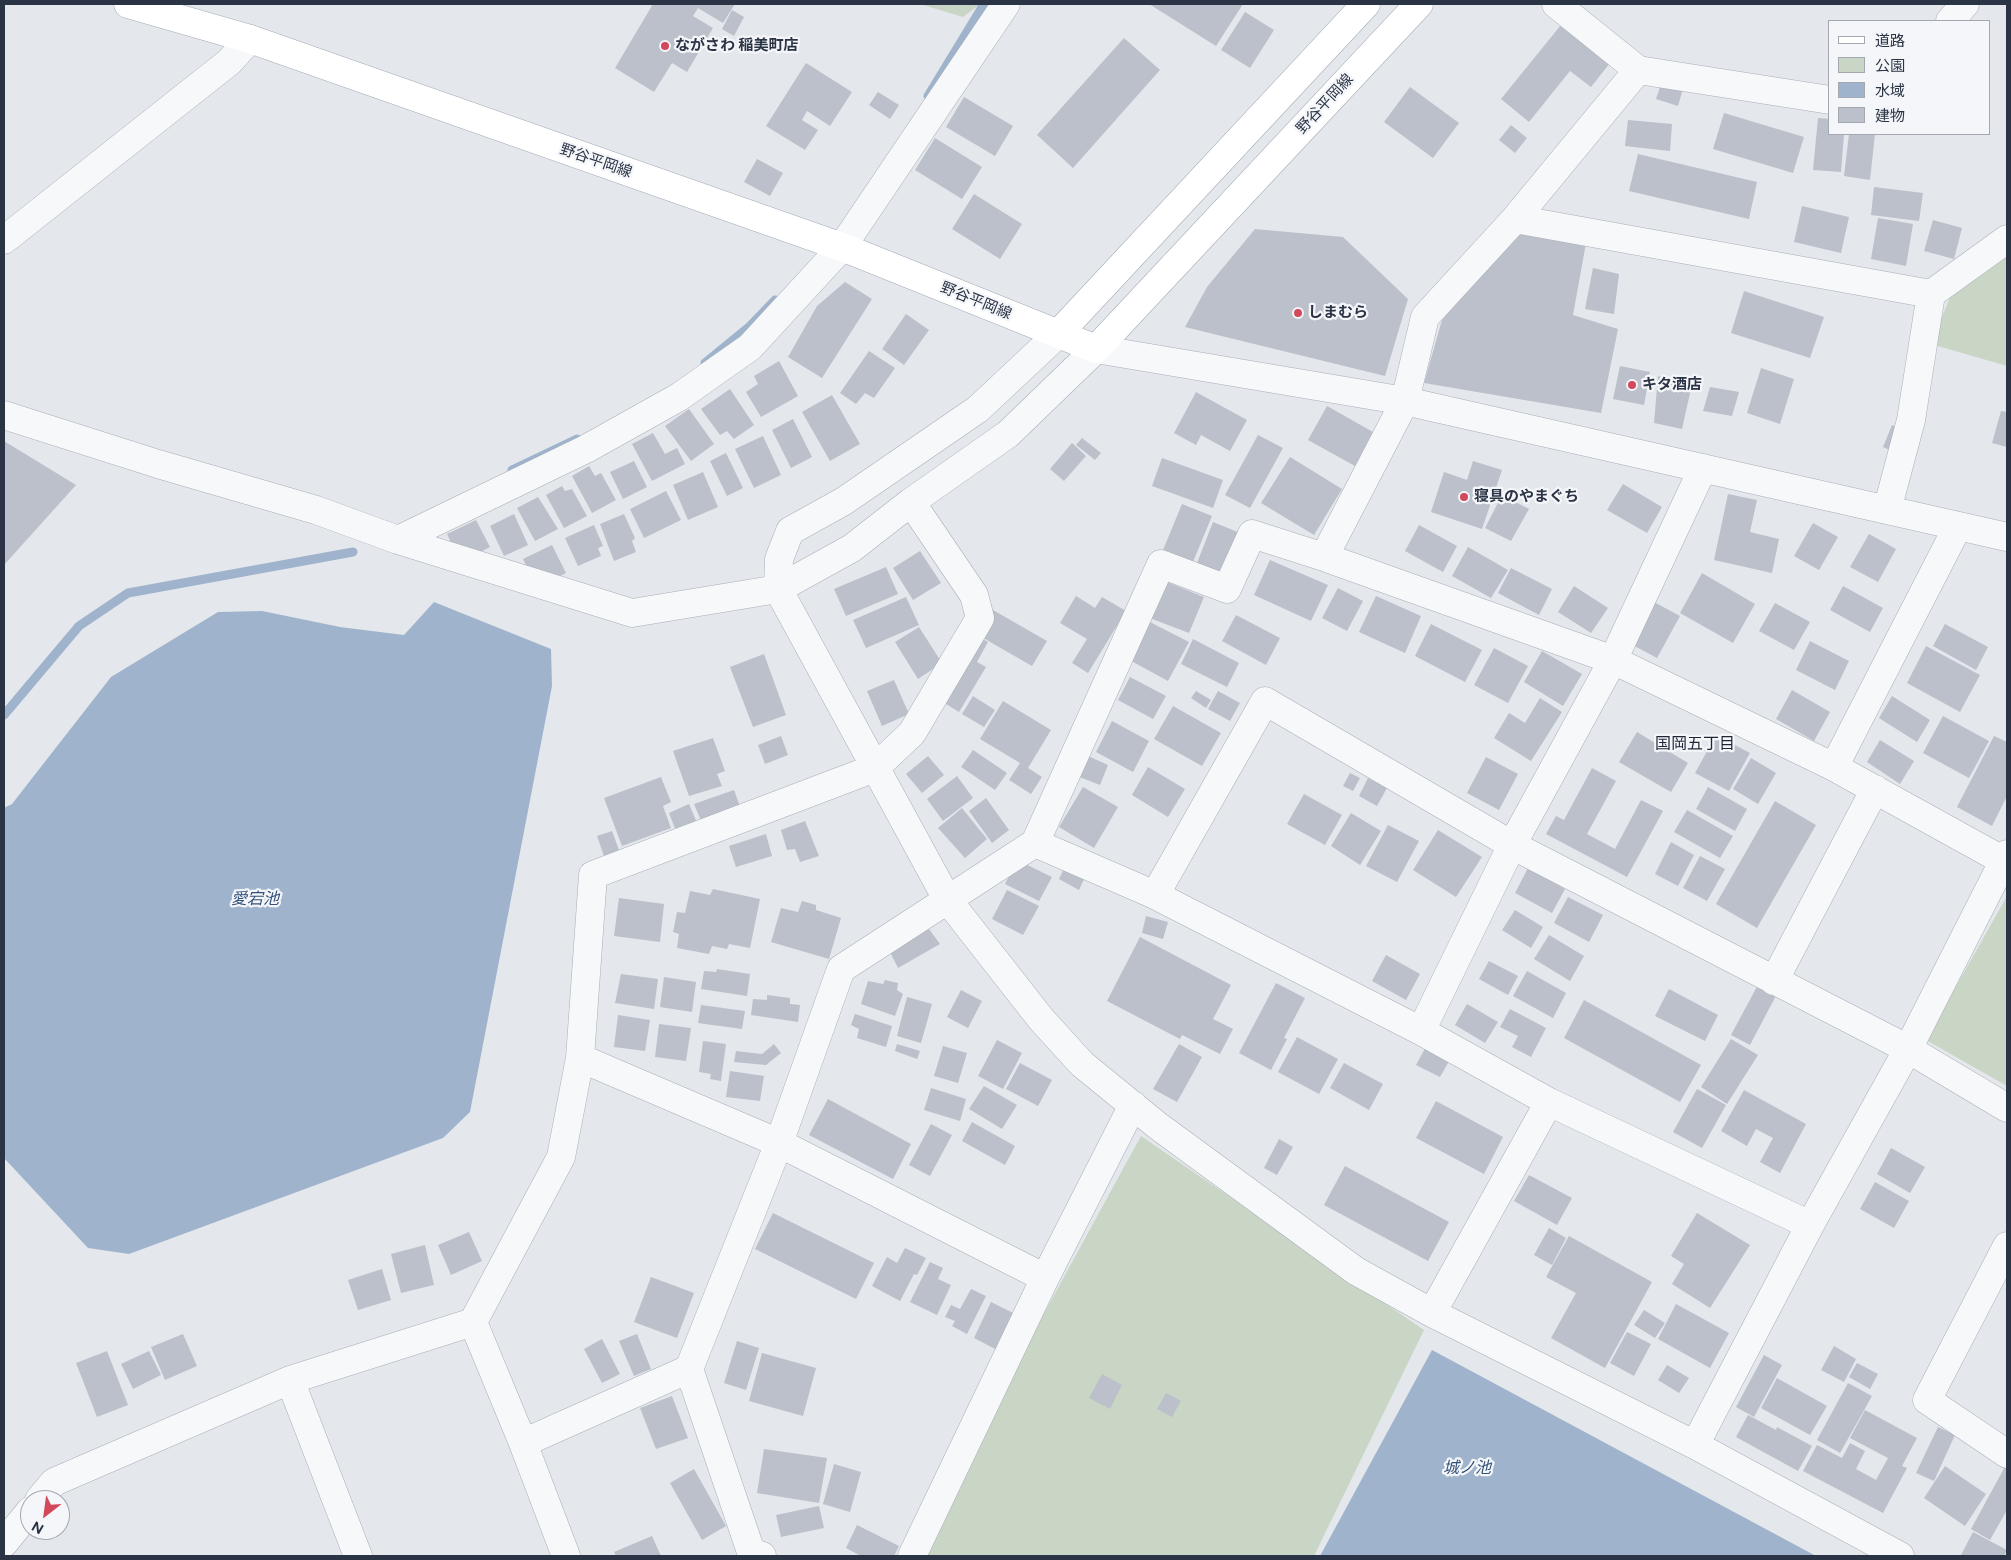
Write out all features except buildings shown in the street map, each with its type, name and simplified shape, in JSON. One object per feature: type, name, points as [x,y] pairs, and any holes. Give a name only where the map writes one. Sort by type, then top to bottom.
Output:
[{"type":"main road","name":"野谷平岡線","points":[[128,4],[250,39],[842,247],[1096,350],[1419,4]]},
{"type":"main road","points":[[1058,334],[1366,4]]},
{"type":"street","points":[[398,540],[586,449],[679,397],[750,347],[842,247],[1006,4]]},
{"type":"street","points":[[1556,4],[1638,70],[1828,100]]},
{"type":"street","points":[[1951,20],[1965,4]]},
{"type":"street","points":[[4,240],[229,62],[250,39]]},
{"type":"street","points":[[1324,557],[1405,401],[1425,317],[1515,219],[1638,70]]},
{"type":"street","points":[[1515,219],[1931,294]]},
{"type":"street","points":[[1887,510],[1910,420],[1931,294],[2007,240]]},
{"type":"street","points":[[1058,334],[978,409],[844,501],[790,531],[779,559],[778,589],[947,899],[1047,1025],[1082,1064],[1133,1105],[1356,1271],[1432,1313],[1695,1445],[1900,1556]]},
{"type":"street","points":[[4,415],[158,464],[316,510],[398,540],[632,613],[778,589],[852,548],[911,502],[1008,434],[1096,350],[1405,401],[2007,536]]},
{"type":"street","points":[[1421,1031],[1512,845],[1613,660],[1703,468]]},
{"type":"street","points":[[47,1490],[54,1482],[290,1380],[473,1322],[561,1157],[580,1058],[593,875],[875,768],[912,733],[980,618],[974,596],[911,502]]},
{"type":"street","points":[[1834,767],[1958,526]]},
{"type":"street","points":[[762,1556],[751,1552],[689,1369],[779,1143],[841,969],[1035,843],[1161,564],[1227,589],[1252,534],[1324,557],[1613,660],[1834,767],[2006,857],[1908,1049],[1810,1225],[1695,1445]]},
{"type":"street","points":[[1155,895],[1265,701],[1512,845],[1908,1049],[2007,1108]]},
{"type":"street","points":[[1774,981],[1875,789]]},
{"type":"street","points":[[1035,843],[1155,895],[1421,1031],[1548,1102],[1810,1225]]},
{"type":"street","points":[[580,1058],[779,1143],[1046,1278]]},
{"type":"street","points":[[1432,1313],[1548,1102]]},
{"type":"street","points":[[912,1556],[1046,1278],[1133,1105]]},
{"type":"street","points":[[2007,1246],[1927,1400],[2007,1454]]},
{"type":"street","points":[[473,1322],[523,1443],[566,1556]]},
{"type":"street","points":[[523,1443],[689,1369]]},
{"type":"street","points":[[290,1380],[355,1555]]},
{"type":"street","points":[[4,1543],[20,1523]]},
{"type":"green space","points":[[920,4],[980,4],[963,17]]},
{"type":"green space","points":[[2007,252],[2007,366],[1931,344],[1951,295]]},
{"type":"green space","points":[[2007,896],[2007,1086],[1926,1040]]},
{"type":"green space","points":[[1141,1136],[1424,1330],[1314,1556],[920,1556],[918,1544]]},
{"type":"water","name":"愛宕池","points":[[434,602],[551,649],[552,686],[470,1112],[443,1138],[129,1254],[88,1248],[4,1158],[4,808],[12,804],[111,677],[218,612],[262,611],[340,627],[404,635]]},
{"type":"water","name":"城ノ池","points":[[1432,1350],[1816,1556],[1320,1556]]},
{"type":"waterway","points":[[928,96],[984,4]]},
{"type":"waterway","points":[[705,363],[749,327],[775,300]]},
{"type":"waterway","points":[[512,470],[577,439]]},
{"type":"waterway","points":[[4,715],[79,626],[128,593],[353,552]]},
{"type":"place","name":"ながさわ 稲美町店","points":[[665,46]]},
{"type":"place","name":"しまむら","points":[[1298,313]]},
{"type":"place","name":"キタ酒店","points":[[1632,385]]},
{"type":"place","name":"寝具のやまぐち","points":[[1464,497]]},
{"type":"district","name":"国岡五丁目","points":[[1695,744]]}]
